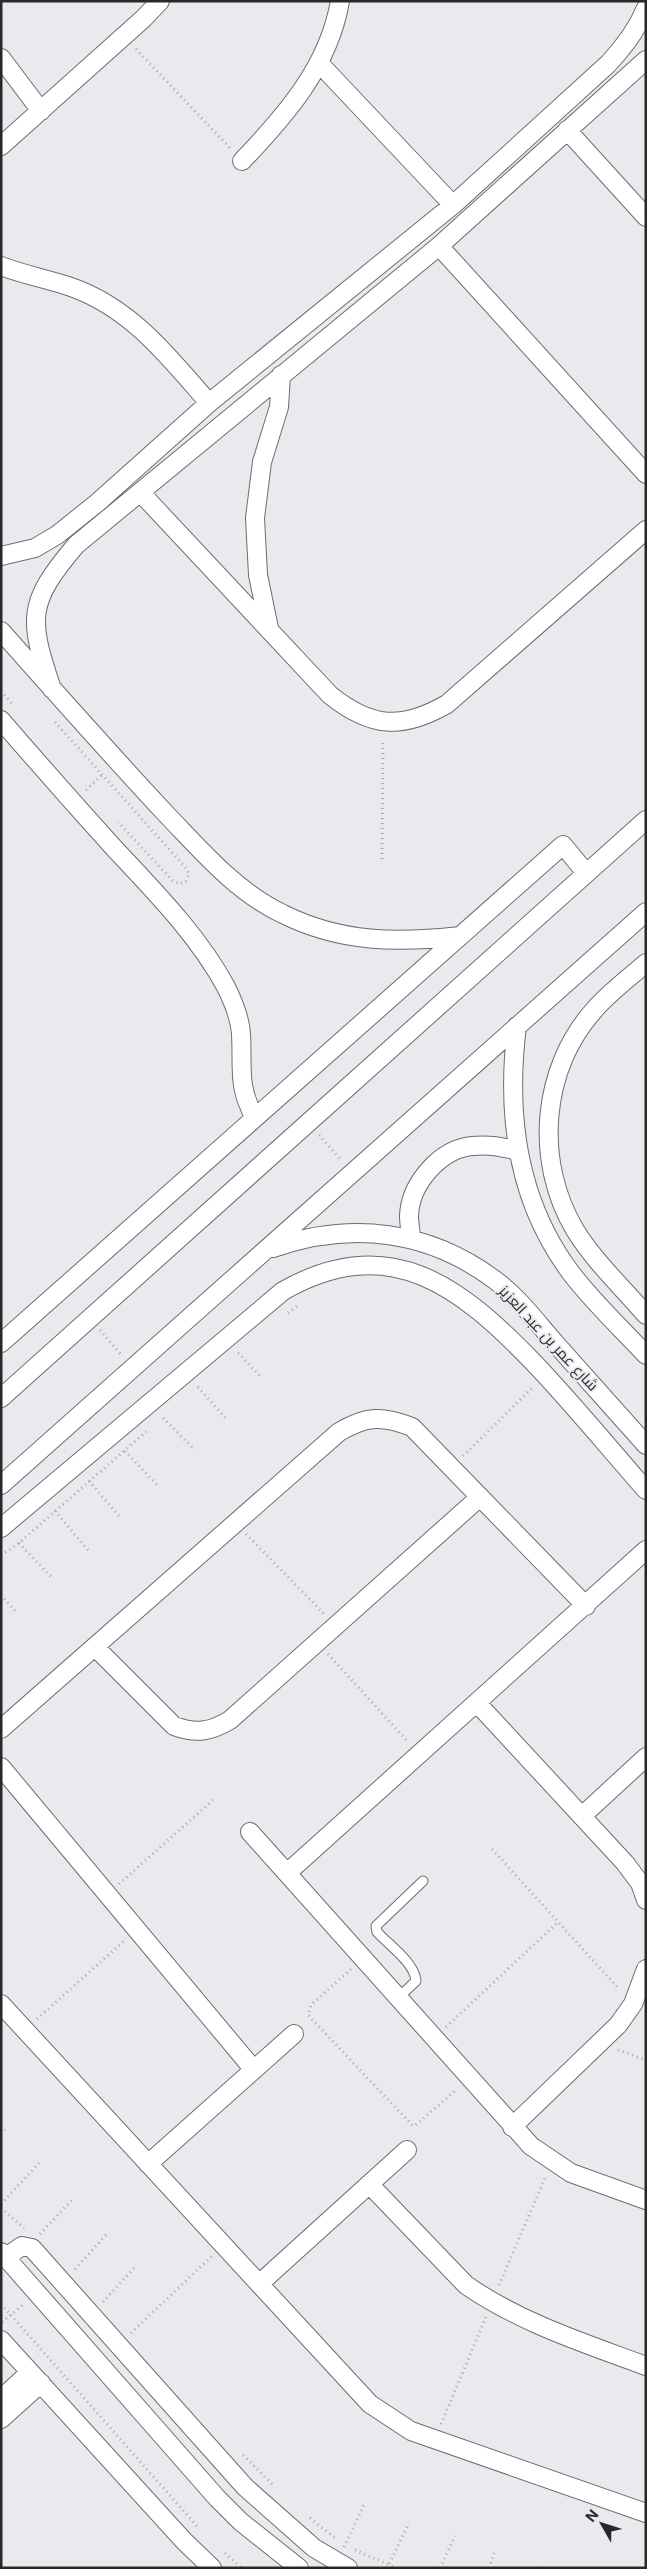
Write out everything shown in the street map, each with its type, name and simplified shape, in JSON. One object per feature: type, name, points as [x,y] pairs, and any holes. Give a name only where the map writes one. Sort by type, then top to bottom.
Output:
[{"type":"street","points":[[1,146],[124,37],[160,1]]},
{"type":"street","points":[[242,161],[293,105],[319,63],[340,1]]},
{"type":"street","points":[[1,556],[35,548],[57,535],[97,503],[209,403],[454,205],[624,48],[646,8]]},
{"type":"street","points":[[1,58],[41,111]]},
{"type":"street","points":[[52,689],[39,652],[34,620],[40,595],[55,569],[76,545],[439,246],[646,60]]},
{"type":"street","points":[[319,63],[454,205]]},
{"type":"street","points":[[566,130],[646,217]]},
{"type":"street","points":[[439,246],[646,474]]},
{"type":"street","points":[[1,266],[71,287],[119,311],[156,341],[209,403]]},
{"type":"street","points":[[270,631],[258,575],[255,518],[262,462],[279,407],[281,375]]},
{"type":"street","points":[[140,492],[342,706],[366,719],[383,722],[400,722],[425,716],[447,704],[646,530]]},
{"type":"street","points":[[1,631],[117,762],[205,854],[241,888],[282,914],[329,932],[377,940],[418,940],[460,936]]},
{"type":"street","points":[[1,720],[72,803],[164,902],[213,966],[226,988],[236,1011],[241,1032],[242,1086],[248,1105],[255,1118]]},
{"type":"street","points":[[1,1398],[646,820]]},
{"type":"street","points":[[1,1344],[563,845],[586,873]]},
{"type":"street","points":[[1,1485],[646,912]]},
{"type":"street","points":[[646,963],[594,1009],[572,1040],[557,1075],[549,1113],[548,1146],[553,1178],[564,1209],[576,1230],[646,1315]]},
{"type":"street","points":[[517,1026],[512,1064],[512,1102],[518,1151],[536,1210],[552,1243],[571,1273],[646,1355]]},
{"type":"street","points":[[411,1239],[409,1215],[415,1191],[428,1170],[447,1154],[470,1146],[494,1144],[518,1151]]},
{"type":"street","name":"شارع عمر بن عبد العزيز","points":[[263,1252],[299,1239],[336,1233],[374,1233],[411,1239],[456,1256],[496,1281],[520,1302],[646,1445]]},
{"type":"street","points":[[1,1528],[268,1302],[300,1282],[330,1271],[357,1265],[389,1268],[429,1278],[450,1289],[491,1319],[549,1379],[646,1490]]},
{"type":"street","points":[[549,1379],[574,1364]]},
{"type":"street","points":[[1,1729],[339,1432],[355,1422],[374,1418],[394,1420],[412,1428],[586,1606]]},
{"type":"street","points":[[95,1647],[174,1726],[188,1731],[203,1732],[217,1728],[230,1720],[318,1643],[480,1497]]},
{"type":"street","points":[[287,1873],[646,1550]]},
{"type":"street","points":[[476,1703],[625,1863],[640,1883],[646,1900]]},
{"type":"street","points":[[582,1816],[646,1757]]},
{"type":"street","points":[[1,1767],[254,2070]]},
{"type":"street","points":[[250,1832],[531,2146],[552,2162],[591,2181],[646,2200]]},
{"type":"street","points":[[512,2127],[618,2025],[633,2004],[646,1969]]},
{"type":"street","points":[[1,2004],[370,2404],[404,2427],[434,2440],[646,2513]]},
{"type":"street","points":[[148,2164],[294,2034]]},
{"type":"street","points":[[259,2284],[407,2150]]},
{"type":"street","points":[[370,2184],[466,2285],[492,2302],[526,2320],[646,2366]]},
{"type":"street","points":[[299,2568],[241,2522],[218,2498],[4,2255],[22,2246],[32,2248],[246,2487],[286,2525],[314,2548],[342,2565]]},
{"type":"street","points":[[1,2340],[184,2541],[212,2568]]},
{"type":"street","points":[[1,2399],[36,2377]]},
{"type":"street","points":[[1,2419],[36,2377]]},
{"type":"lane","points":[[398,1998],[416,1981],[416,1976],[411,1967],[377,1932],[376,1926],[423,1881]]},
{"type":"path","points":[[124,37],[242,161]]},
{"type":"path","points":[[1,691],[20,712]]},
{"type":"path","points":[[382,859],[383,722]]},
{"type":"path","points":[[72,803],[117,762]]},
{"type":"path","points":[[102,775],[188,871],[186,881],[180,884],[173,881],[113,818]]},
{"type":"path","points":[[81,782],[94,796]]},
{"type":"path","points":[[309,1123],[352,1174]]},
{"type":"path","points":[[286,1314],[306,1302]]},
{"type":"path","points":[[89,1319],[132,1368]]},
{"type":"path","points":[[231,1359],[243,1348]]},
{"type":"path","points":[[238,1353],[262,1378]]},
{"type":"path","points":[[452,1467],[549,1379]]},
{"type":"path","points":[[191,1393],[205,1381]]},
{"type":"path","points":[[198,1387],[227,1420]]},
{"type":"path","points":[[1,1555],[19,1543],[170,1412]]},
{"type":"path","points":[[163,1418],[195,1450]]},
{"type":"path","points":[[125,1451],[157,1486]]},
{"type":"path","points":[[90,1481],[119,1516]]},
{"type":"path","points":[[55,1512],[88,1550]]},
{"type":"path","points":[[235,1523],[336,1626]]},
{"type":"path","points":[[19,1543],[52,1578]]},
{"type":"path","points":[[1,1595],[16,1612]]},
{"type":"path","points":[[318,1643],[419,1755]]},
{"type":"path","points":[[107,1894],[212,1800]]},
{"type":"path","points":[[492,1849],[557,1923],[633,2004]]},
{"type":"path","points":[[434,2038],[557,1923]]},
{"type":"path","points":[[25,2030],[137,1930]]},
{"type":"path","points":[[362,1958],[311,2004],[308,2015],[413,2126],[469,2078]]},
{"type":"path","points":[[598,2043],[646,2060]]},
{"type":"path","points":[[1,2134],[5,2130]]},
{"type":"path","points":[[434,2440],[552,2162]]},
{"type":"path","points":[[1,2204],[39,2164]]},
{"type":"path","points":[[36,2238],[72,2200]]},
{"type":"path","points":[[1,2208],[29,2232]]},
{"type":"path","points":[[79,2277],[73,2271],[106,2235]]},
{"type":"path","points":[[130,2333],[224,2246]]},
{"type":"path","points":[[103,2302],[134,2268]]},
{"type":"path","points":[[1,2322],[37,2293]]},
{"type":"path","points":[[97,2296],[109,2308]]},
{"type":"path","points":[[1,2304],[204,2532]]},
{"type":"path","points":[[125,2327],[137,2340]]},
{"type":"path","points":[[236,2448],[276,2488]]},
{"type":"path","points":[[342,2565],[345,2545],[364,2505]]},
{"type":"path","points":[[302,2512],[345,2545],[396,2568]]},
{"type":"path","points":[[388,2566],[408,2523]]},
{"type":"path","points":[[440,2568],[454,2536]]},
{"type":"path","points":[[222,2550],[242,2568]]},
{"type":"path","points":[[489,2568],[495,2551]]}]
